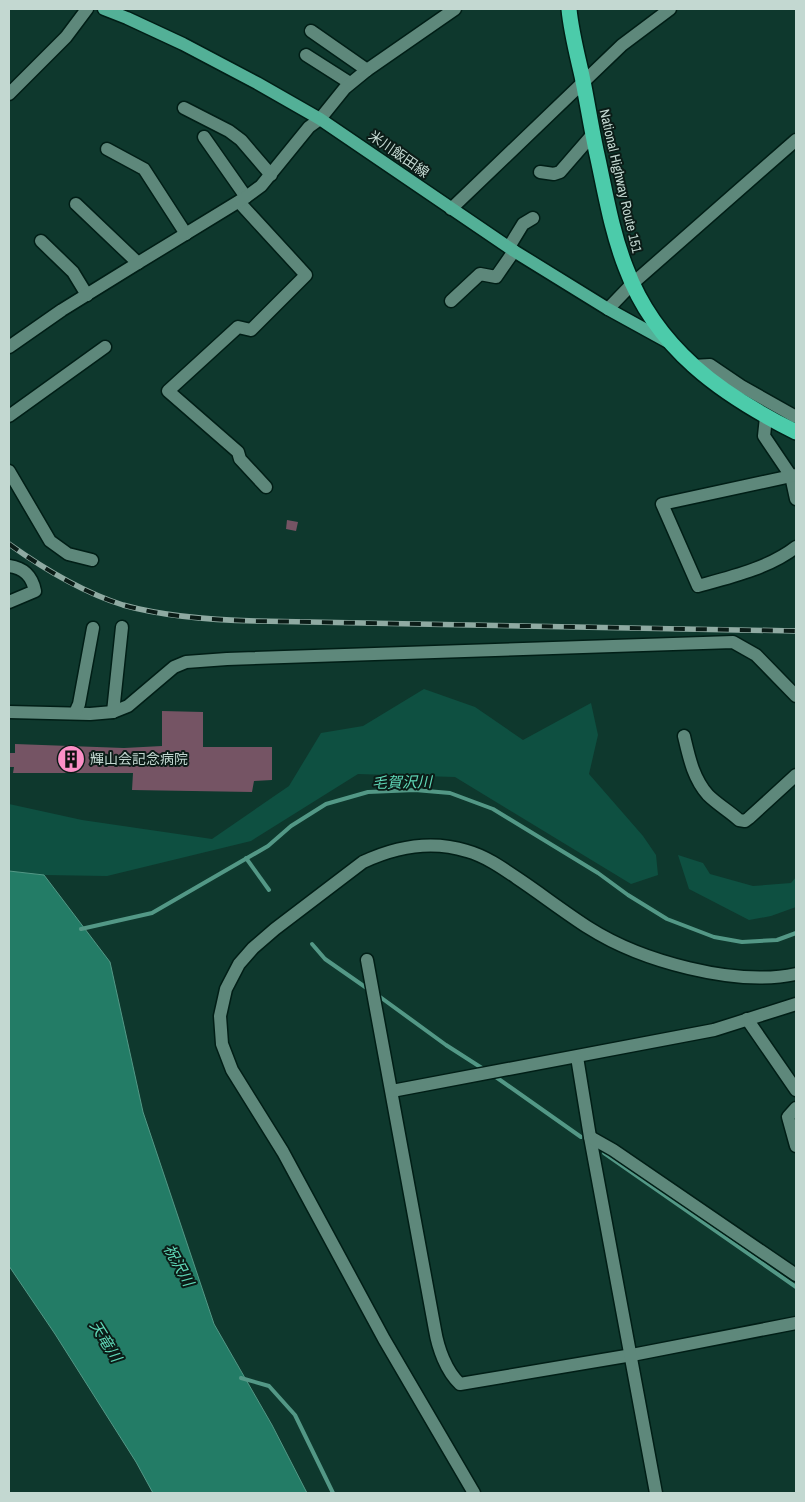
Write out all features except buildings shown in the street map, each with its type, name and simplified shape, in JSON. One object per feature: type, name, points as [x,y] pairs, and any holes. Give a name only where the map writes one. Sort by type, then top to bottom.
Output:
[{"type":"highway","name":"National Highway Route 151","points":[[569,9],[614,232],[632,284],[668,342],[692,366],[766,417],[796,432]]},
{"type":"main road","name":"米川飯田線","points":[[104,9],[184,44],[320,119],[511,249],[608,309],[668,342]]},
{"type":"street","points":[[9,93],[66,37],[87,9]]},
{"type":"street","points":[[9,347],[87,295],[243,200],[261,186],[310,127],[320,119],[350,84],[367,70],[455,9]]},
{"type":"street","points":[[451,209],[622,45],[670,9]]},
{"type":"street","points":[[311,31],[367,70]]},
{"type":"street","points":[[306,55],[350,84]]},
{"type":"street","points":[[184,108],[241,140],[271,175]]},
{"type":"street","points":[[540,172],[547,174],[560,172],[593,134]]},
{"type":"street","points":[[204,137],[243,200],[306,276],[251,330],[238,327],[168,391],[238,452],[243,464],[266,487]]},
{"type":"street","points":[[608,309],[632,284],[796,140]]},
{"type":"street","points":[[107,149],[144,169],[186,234]]},
{"type":"street","points":[[76,204],[138,263]]},
{"type":"street","points":[[451,301],[480,274],[496,277],[523,224],[533,218]]},
{"type":"street","points":[[41,242],[73,272],[87,295]]},
{"type":"street","points":[[9,416],[105,347]]},
{"type":"street","points":[[692,366],[710,365],[741,386],[796,417]]},
{"type":"street","points":[[766,417],[764,436],[794,476],[796,499]]},
{"type":"street","points":[[9,471],[50,541],[68,554],[92,560]]},
{"type":"street","points":[[794,476],[662,504],[698,586],[735,575],[785,556],[796,547]]},
{"type":"street","points":[[9,566],[19,567],[29,574],[35,591],[9,602]]},
{"type":"street","points":[[113,712],[122,627]]},
{"type":"street","points":[[76,713],[92,628]]},
{"type":"street","points":[[9,712],[113,712],[128,706],[174,667],[186,662],[733,642],[756,655],[796,696]]},
{"type":"street","points":[[684,736],[692,770],[701,786],[708,795],[739,820],[745,821],[749,818],[796,775]]},
{"type":"street","points":[[474,1493],[384,1339],[283,1152],[232,1070],[222,1044],[220,1016],[226,989],[239,964],[261,942],[363,862],[379,855],[411,846],[436,846],[466,850],[493,862],[590,929],[635,951],[683,967],[731,976],[773,978],[796,974]]},
{"type":"street","points":[[367,960],[434,1330],[437,1343],[456,1380],[460,1384],[632,1355],[796,1323]]},
{"type":"street","points":[[392,1091],[714,1030],[796,1004]]},
{"type":"street","points":[[747,1019],[796,1090]]},
{"type":"street","points":[[577,1057],[656,1493]]},
{"type":"street","points":[[796,1108],[788,1116],[796,1146]]},
{"type":"street","points":[[590,1137],[613,1150],[796,1275]]},
{"type":"shaded area","points":[[424,689],[475,707],[523,740],[591,703],[598,735],[589,774],[643,836],[656,855],[658,875],[631,884],[455,777],[358,774],[251,841],[107,876],[44,875],[9,871],[9,804],[82,820],[212,839],[289,786],[321,733],[363,726]]},
{"type":"shaded area","points":[[678,855],[703,863],[710,874],[753,886],[791,883],[796,877],[796,907],[771,916],[749,920],[689,889]]},
{"type":"water","name":"天竜川","points":[[9,871],[44,875],[110,962],[143,1112],[214,1324],[272,1425],[307,1493],[153,1493],[136,1462],[55,1334],[9,1266]]},
{"type":"waterway","name":"毛賀沢川","points":[[81,929],[152,913],[268,846],[291,826],[326,804],[368,792],[415,790],[450,793],[493,809],[598,873],[628,895],[667,919],[714,937],[742,942],[777,940],[796,933]]},
{"type":"waterway","points":[[246,858],[269,890]]},
{"type":"waterway","points":[[312,944],[325,959],[368,989]]},
{"type":"waterway","points":[[376,994],[446,1045],[485,1070]]},
{"type":"waterway","points":[[493,1075],[581,1137]]},
{"type":"waterway","points":[[604,1153],[796,1287]]},
{"type":"waterway","name":"祝沢川","points":[[241,1378],[269,1386],[295,1415],[333,1493]]},
{"type":"railway","points":[[9,544],[64,579],[93,594],[139,609],[189,617],[256,621],[796,631]]},
{"type":"place","name":"輝山会記念病院","points":[[71,759]]}]
